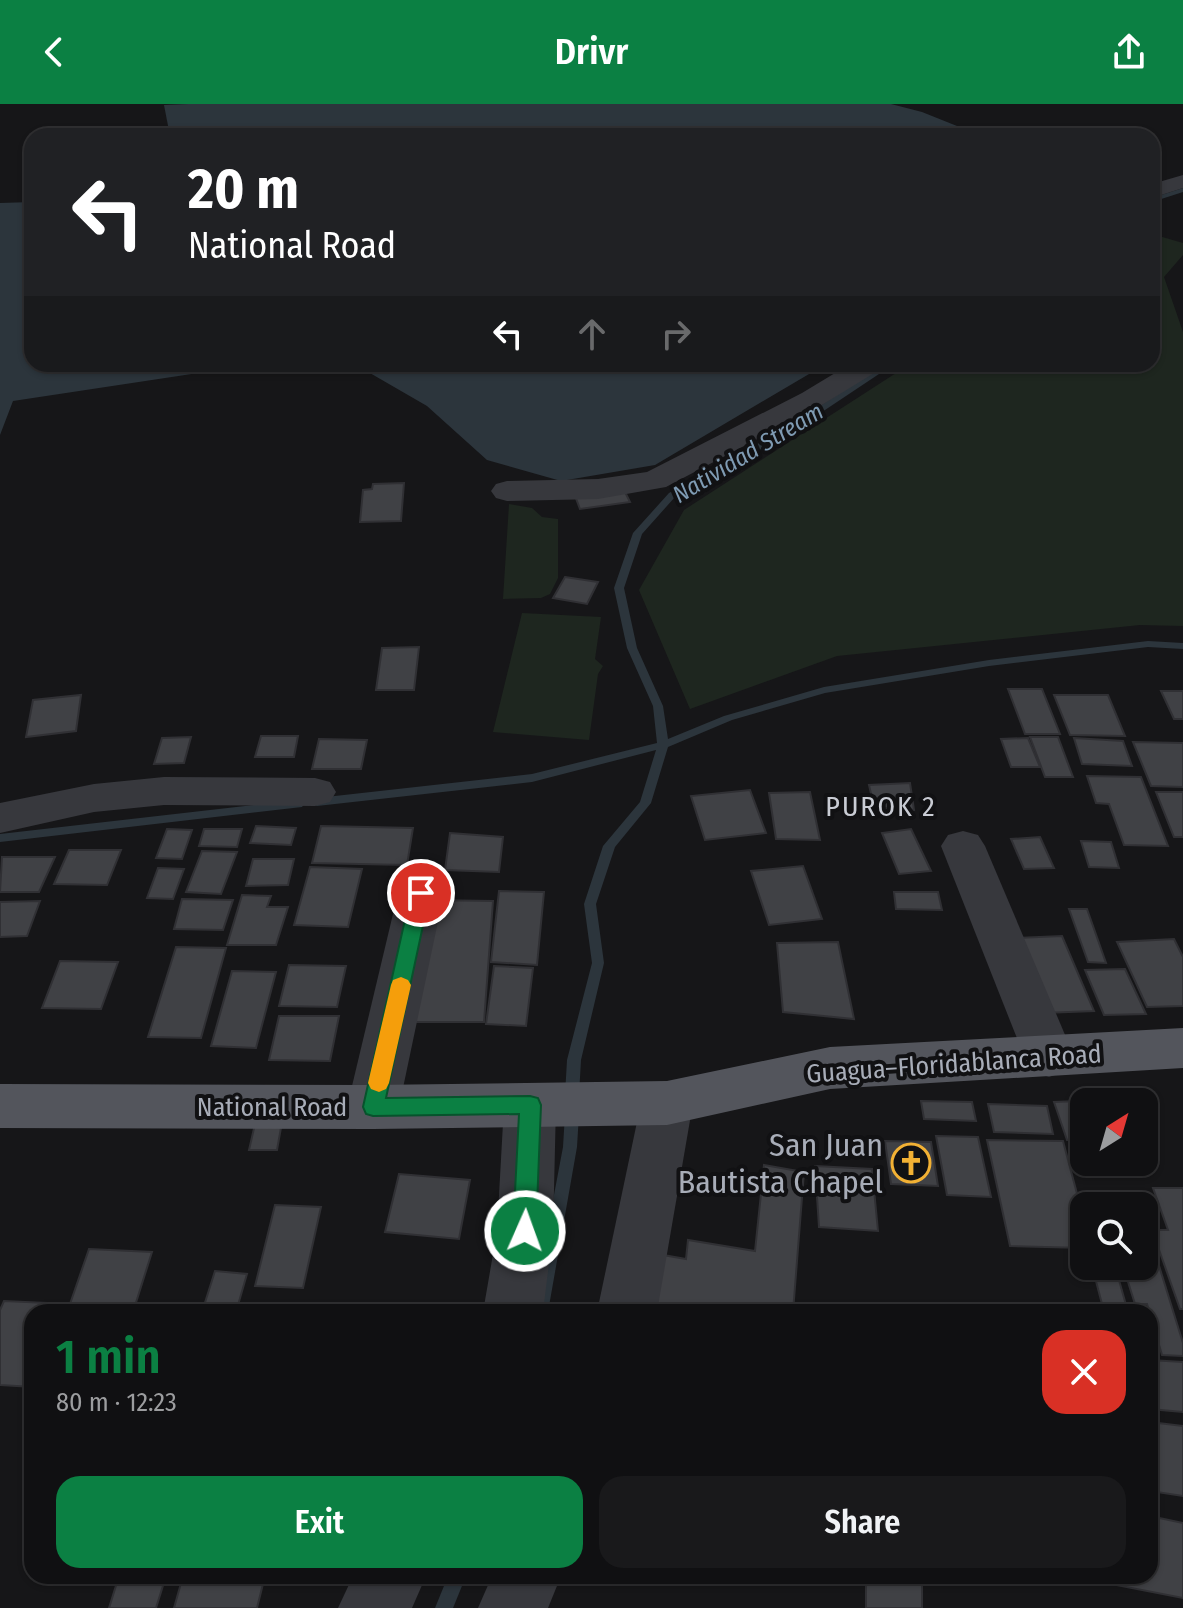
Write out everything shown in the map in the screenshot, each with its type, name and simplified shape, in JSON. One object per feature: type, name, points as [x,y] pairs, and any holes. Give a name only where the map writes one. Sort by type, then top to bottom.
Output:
[{"type":"main road","name":"Guagua–Floridablanca Road","points":[[553,1105],[667,1103],[830,1068],[1183,1048]]},
{"type":"main road","name":"National Road","points":[[0,1106],[553,1105]]},
{"type":"street","points":[[1160,188],[1183,181]]},
{"type":"street","points":[[507,491],[598,489],[655,480],[812,399],[856,372]]},
{"type":"street","points":[[0,818],[94,798],[164,791],[315,792]]},
{"type":"street","points":[[963,846],[1049,1056]]},
{"type":"street","points":[[373,1107],[421,893]]},
{"type":"street","points":[[629,1304],[667,1103]]},
{"type":"street","points":[[514,1304],[525,1231],[553,1105]]},
{"type":"street","points":[[373,1608],[387,1584]]},
{"type":"street","points":[[513,1608],[524,1584]]},
{"type":"shaded area","points":[[891,104],[962,128],[168,128],[164,105]]},
{"type":"shaded area","points":[[24,202],[24,372],[204,372],[13,401],[0,435],[0,203]]},
{"type":"shaded area","points":[[1160,236],[1183,243],[1183,255],[1164,277],[1183,332],[1183,626],[1140,625],[837,656],[690,709],[639,590],[684,510],[898,372],[1160,372]]},
{"type":"shaded area","points":[[368,372],[812,372],[655,465],[561,481],[487,460],[427,406]]},
{"type":"shaded area","points":[[509,504],[532,508],[542,517],[558,519],[558,578],[550,594],[541,598],[503,599]]},
{"type":"shaded area","points":[[522,613],[601,617],[595,659],[603,666],[598,674],[589,740],[493,732]]},
{"type":"building","points":[[404,483],[401,521],[360,522],[363,490],[372,489],[373,484]]},
{"type":"building","points":[[623,488],[630,502],[580,509],[574,493]]},
{"type":"building","points":[[565,577],[598,582],[587,604],[553,598]]},
{"type":"building","points":[[419,647],[414,690],[376,690],[382,648]]},
{"type":"building","points":[[1008,689],[1042,689],[1060,734],[1025,734]]},
{"type":"building","points":[[1161,691],[1183,691],[1183,719],[1174,719]]},
{"type":"building","points":[[81,695],[76,731],[26,737],[33,700]]},
{"type":"building","points":[[1054,695],[1108,695],[1125,736],[1070,735]]},
{"type":"building","points":[[261,736],[298,736],[294,757],[255,757]]},
{"type":"building","points":[[191,737],[184,763],[154,764],[162,738]]},
{"type":"building","points":[[1030,737],[1058,737],[1073,777],[1045,777]]},
{"type":"building","points":[[1028,738],[1040,767],[1011,767],[1001,739]]},
{"type":"building","points":[[1074,738],[1123,741],[1132,766],[1082,764]]},
{"type":"building","points":[[319,739],[367,740],[361,769],[312,769]]},
{"type":"building","points":[[1133,742],[1183,743],[1183,787],[1151,786]]},
{"type":"building","points":[[1087,776],[1141,777],[1168,846],[1124,845],[1109,804],[1096,803]]},
{"type":"building","points":[[910,783],[914,810],[874,807],[869,785]]},
{"type":"building","points":[[750,790],[766,833],[705,840],[691,796]]},
{"type":"building","points":[[810,792],[820,840],[776,839],[769,793]]},
{"type":"building","points":[[1156,792],[1183,792],[1183,837],[1174,837]]},
{"type":"building","points":[[256,826],[296,828],[291,845],[250,843]]},
{"type":"building","points":[[321,826],[413,828],[407,865],[312,863]]},
{"type":"building","points":[[167,829],[192,830],[182,859],[156,858]]},
{"type":"building","points":[[204,829],[242,829],[237,847],[199,846]]},
{"type":"building","points":[[911,829],[931,871],[899,874],[882,833]]},
{"type":"building","points":[[450,833],[503,837],[499,872],[445,870]]},
{"type":"building","points":[[1040,837],[1054,868],[1024,869],[1011,839]]},
{"type":"building","points":[[1081,841],[1111,842],[1119,868],[1089,867]]},
{"type":"building","points":[[69,850],[121,850],[107,885],[54,884]]},
{"type":"building","points":[[202,851],[237,852],[221,894],[186,892]]},
{"type":"building","points":[[2,857],[55,857],[39,892],[0,892]]},
{"type":"building","points":[[253,859],[294,859],[288,885],[246,886]]},
{"type":"building","points":[[803,866],[822,919],[769,925],[751,871]]},
{"type":"building","points":[[310,867],[362,869],[348,927],[294,925]]},
{"type":"building","points":[[158,868],[184,869],[173,899],[147,898]]},
{"type":"building","points":[[499,891],[544,892],[537,965],[491,962]]},
{"type":"building","points":[[894,892],[938,892],[942,910],[896,909]]},
{"type":"building","points":[[242,895],[271,896],[267,907],[288,907],[276,945],[227,945]]},
{"type":"building","points":[[182,899],[233,900],[223,930],[174,929]]},
{"type":"building","points":[[427,900],[493,901],[484,1022],[411,1022]]},
{"type":"building","points":[[40,901],[27,936],[0,937],[0,902]]},
{"type":"building","points":[[1069,909],[1087,909],[1106,963],[1088,962]]},
{"type":"building","points":[[1062,936],[1094,1011],[1043,1013],[1014,938]]},
{"type":"building","points":[[1174,939],[1183,957],[1183,1006],[1147,1007],[1117,942]]},
{"type":"building","points":[[838,942],[854,1019],[783,1012],[777,943]]},
{"type":"building","points":[[176,947],[226,948],[201,1038],[148,1037]]},
{"type":"building","points":[[60,961],[118,962],[101,1009],[42,1008]]},
{"type":"building","points":[[289,965],[346,966],[337,1007],[279,1006]]},
{"type":"building","points":[[494,966],[533,968],[526,1026],[486,1024]]},
{"type":"building","points":[[1125,969],[1146,1014],[1104,1015],[1085,970]]},
{"type":"building","points":[[232,971],[276,972],[256,1048],[211,1046]]},
{"type":"building","points":[[279,1016],[339,1016],[330,1061],[269,1060]]},
{"type":"building","points":[[921,1101],[972,1102],[976,1121],[924,1119]]},
{"type":"building","points":[[1070,1101],[1070,1140],[1067,1140],[1054,1102]]},
{"type":"building","points":[[988,1104],[1047,1106],[1053,1134],[994,1132]]},
{"type":"building","points":[[258,1111],[284,1111],[277,1150],[249,1150]]},
{"type":"building","points":[[936,1136],[978,1137],[991,1197],[947,1195]]},
{"type":"building","points":[[987,1140],[1063,1141],[1077,1192],[1070,1192],[1070,1248],[1010,1246]]},
{"type":"building","name":"San Juan Bautista Chapel","points":[[885,1141],[931,1142],[938,1186],[891,1184]]},
{"type":"building","points":[[764,1165],[804,1172],[794,1304],[636,1304],[646,1252],[686,1259],[688,1240],[755,1251]]},
{"type":"building","points":[[815,1166],[872,1169],[878,1231],[819,1227]]},
{"type":"building","points":[[399,1174],[470,1180],[459,1239],[385,1232]]},
{"type":"building","points":[[1153,1188],[1183,1188],[1183,1309],[1180,1309],[1158,1247],[1158,1230],[1168,1230],[1158,1202],[1158,1192]]},
{"type":"building","points":[[275,1205],[321,1207],[303,1288],[255,1286]]},
{"type":"building","points":[[89,1249],[152,1252],[136,1304],[70,1304]]},
{"type":"building","points":[[1158,1262],[1183,1343],[1183,1356],[1162,1355],[1158,1341],[1158,1304],[1135,1304],[1127,1280],[1158,1280]]},
{"type":"building","points":[[215,1271],[247,1274],[238,1304],[205,1304]]},
{"type":"building","points":[[1096,1280],[1119,1280],[1126,1304],[1102,1304]]},
{"type":"building","points":[[4,1301],[70,1304],[24,1304],[24,1386],[0,1385],[0,1310]]},
{"type":"building","points":[[1158,1360],[1183,1362],[1183,1412],[1158,1410]]},
{"type":"building","points":[[1158,1423],[1183,1426],[1183,1496],[1158,1492]]},
{"type":"building","points":[[1158,1518],[1183,1523],[1183,1598],[1116,1585],[1158,1584]]},
{"type":"building","points":[[116,1584],[164,1584],[156,1608],[109,1608]]},
{"type":"building","points":[[181,1584],[263,1584],[257,1608],[174,1608]]},
{"type":"building","points":[[866,1584],[922,1584],[922,1608],[866,1608]]},
{"type":"waterway","name":"Natividad Stream","points":[[1160,197],[1183,190]]},
{"type":"waterway","name":"Natividad Stream","points":[[663,745],[658,706],[632,648],[619,588],[638,533],[672,495],[789,430],[878,372]]},
{"type":"waterway","points":[[663,745],[728,718],[824,690],[989,663],[1148,644],[1183,646]]},
{"type":"waterway","points":[[317,802],[532,778],[663,745]]},
{"type":"waterway","points":[[572,1095],[574,1060],[598,963],[590,904],[609,846],[645,803],[663,745]]},
{"type":"waterway","points":[[0,838],[298,804]]},
{"type":"waterway","points":[[541,1304],[570,1147],[572,1114]]},
{"type":"waterway","points":[[444,1608],[454,1584]]},
{"type":"slow traffic","points":[[379,1083],[401,985]]},
{"type":"place","name":"San Juan Bautista Chapel","points":[[911,1163]]},
{"type":"district","name":"PUROK 2","points":[[881,806]]},
{"type":"route","points":[[421,893],[373,1107],[530,1105],[525,1231]]}]
